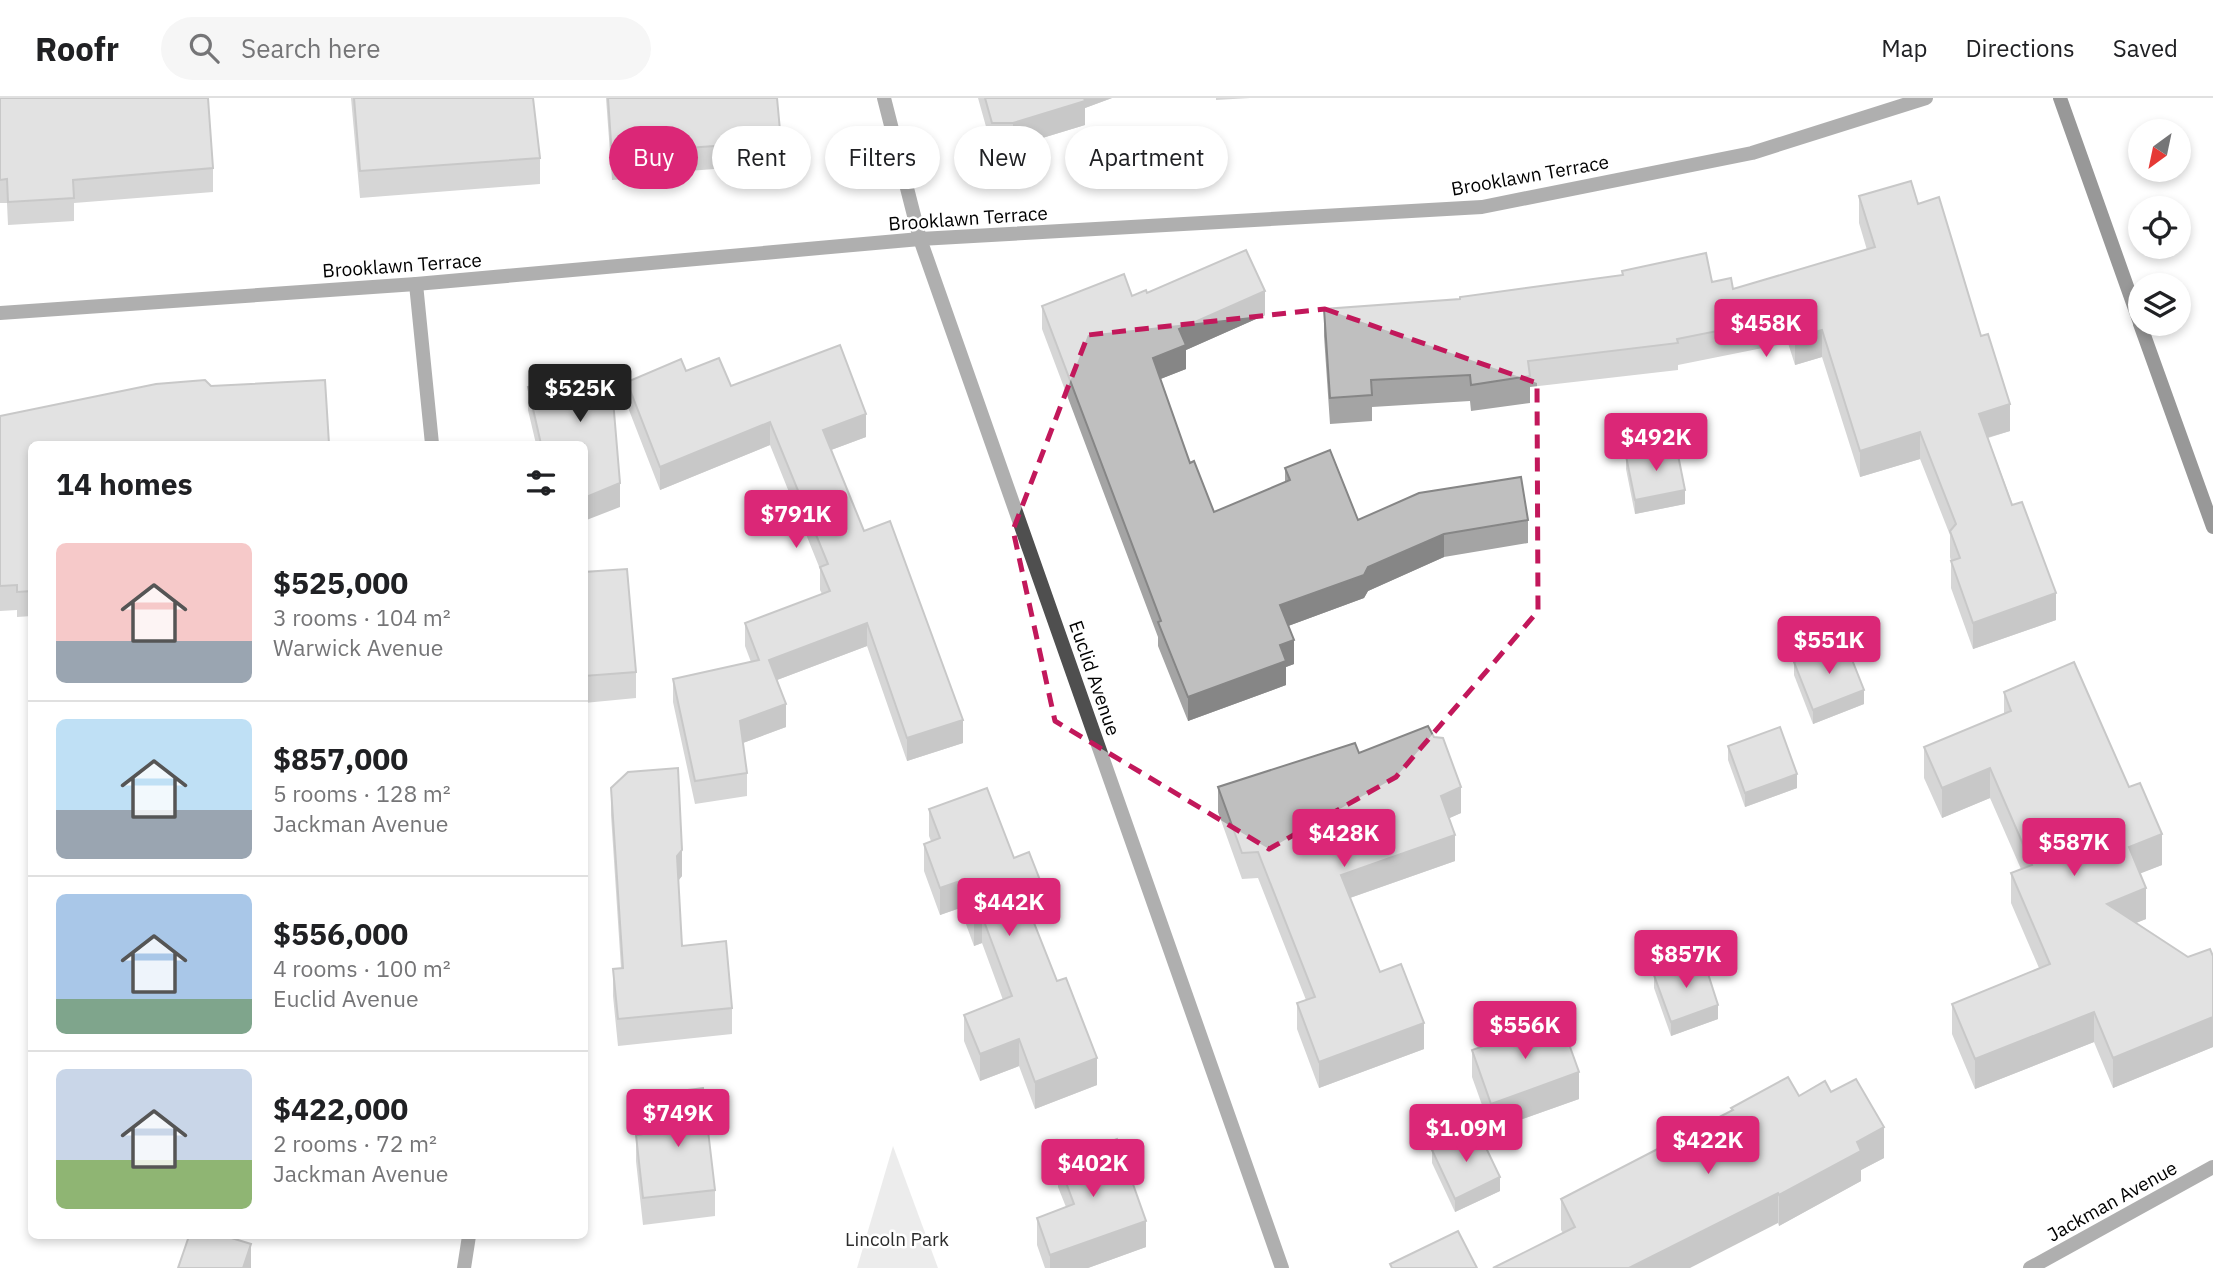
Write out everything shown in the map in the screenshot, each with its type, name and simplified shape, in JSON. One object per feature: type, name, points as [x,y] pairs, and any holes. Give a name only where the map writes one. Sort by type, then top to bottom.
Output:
[{"type":"main road","points":[[2060,98],[2128,289]]},
{"type":"main road","points":[[2145,336],[2213,527]]},
{"type":"street","name":"Euclid Avenue","points":[[884,98],[920,239],[1282,1268]]},
{"type":"street","name":"Brooklawn Terrace","points":[[0,313],[416,284],[920,239],[1482,207],[1752,153],[1926,98]]},
{"type":"street","points":[[416,284],[432,441]]},
{"type":"street","name":"Jackman Avenue","points":[[2030,1268],[2213,1167]]},
{"type":"street","points":[[464,1268],[469,1239]]},
{"type":"highlighted area","points":[[1325,309],[1537,383],[1538,611],[1396,777],[1269,849],[1055,721],[1013,530],[1088,335]]},
{"type":"green space","name":"Lincoln Park","points":[[893,1146],[938,1268],[857,1268]]},
{"type":"building","points":[[0,98],[208,98],[213,168],[73,180],[74,198],[8,202],[7,179],[0,180]]},
{"type":"building","points":[[354,98],[533,98],[540,158],[360,171]]},
{"type":"building","points":[[608,98],[777,98],[780,126],[712,126],[712,146],[698,147],[698,126],[610,126]]},
{"type":"building","points":[[985,98],[1084,98],[1085,101],[1013,123],[992,123]]},
{"type":"building","points":[[1911,181],[1918,204],[1939,197],[1981,336],[1988,334],[2010,404],[1979,414],[2012,505],[2022,502],[2056,593],[1973,623],[1951,561],[1960,558],[1950,531],[1956,524],[1920,432],[1860,451],[1822,330],[1795,338],[1788,317],[1677,339],[1678,343],[1528,361],[1530,376],[1471,385],[1470,375],[1371,380],[1372,395],[1330,398],[1324,309],[1460,299],[1623,275],[1622,271],[1706,253],[1712,282],[1731,278],[1733,289],[1875,247],[1859,196]]},
{"type":"building","points":[[1246,250],[1265,291],[1179,329],[1186,345],[1153,358],[1190,463],[1194,461],[1214,512],[1290,480],[1285,468],[1330,450],[1358,520],[1419,493],[1521,477],[1528,520],[1444,534],[1368,567],[1364,575],[1280,605],[1294,640],[1280,645],[1286,661],[1188,697],[1042,306],[1124,274],[1132,296],[1146,290],[1147,293]]},
{"type":"building","points":[[840,345],[866,414],[823,430],[864,531],[890,521],[963,720],[907,738],[867,623],[769,660],[786,704],[740,721],[747,773],[695,781],[673,679],[759,660],[745,623],[830,591],[820,567],[828,564],[770,422],[660,467],[627,382],[681,359],[686,371],[719,358],[731,386]]},
{"type":"building","points":[[592,368],[598,393],[612,388],[620,483],[588,496],[588,441],[540,441],[528,387],[549,382],[547,377]]},
{"type":"building","points":[[205,380],[211,386],[325,380],[329,441],[28,441],[28,591],[17,592],[17,585],[0,586],[0,416],[156,384]]},
{"type":"building","points":[[1676,445],[1685,490],[1635,500],[1626,456]]},
{"type":"building","points":[[627,569],[636,672],[588,676],[588,572]]},
{"type":"building","points":[[1845,642],[1864,690],[1813,710],[1794,662]]},
{"type":"building","points":[[2074,662],[2129,787],[2140,783],[2162,834],[2129,847],[2146,888],[2107,904],[2188,957],[2210,949],[2213,956],[2213,1017],[2113,1058],[2094,1012],[1975,1059],[1952,1004],[2050,964],[2011,873],[2032,865],[1990,768],[1942,788],[1924,747],[2011,711],[2004,692]]},
{"type":"building","points":[[1428,726],[1434,737],[1443,738],[1461,787],[1441,796],[1455,835],[1341,875],[1380,972],[1401,964],[1424,1023],[1319,1062],[1297,1003],[1315,997],[1258,852],[1242,853],[1218,787],[1355,743],[1359,753]]},
{"type":"building","points":[[1780,727],[1797,774],[1745,793],[1728,746]]},
{"type":"building","points":[[678,768],[682,850],[677,856],[682,946],[726,941],[732,1008],[618,1019],[613,969],[623,968],[611,788],[628,772]]},
{"type":"building","points":[[987,788],[1014,858],[1029,852],[1045,893],[1025,900],[1057,981],[1066,978],[1097,1058],[1035,1082],[1019,1039],[980,1054],[964,1015],[1012,996],[982,916],[974,919],[960,881],[940,888],[924,844],[940,838],[929,809]]},
{"type":"building","points":[[1703,958],[1718,1005],[1671,1022],[1654,975]]},
{"type":"building","points":[[1560,1019],[1579,1072],[1491,1104],[1472,1050]]},
{"type":"building","points":[[1788,1077],[1799,1096],[1825,1081],[1831,1092],[1856,1079],[1884,1127],[1857,1142],[1861,1151],[1779,1195],[1778,1193],[1629,1268],[1493,1268],[1575,1227],[1561,1199],[1733,1110],[1731,1108]]},
{"type":"building","points":[[703,1088],[715,1190],[643,1198],[636,1135],[667,1131],[662,1093]]},
{"type":"building","points":[[1477,1129],[1500,1177],[1455,1199],[1432,1150]]},
{"type":"building","points":[[1117,1139],[1146,1221],[1050,1255],[1037,1218],[1074,1204],[1058,1161]]},
{"type":"building","points":[[1458,1231],[1477,1268],[1392,1268],[1390,1264]]},
{"type":"building","points":[[188,1239],[235,1239],[251,1244],[243,1268],[178,1268]]}]
